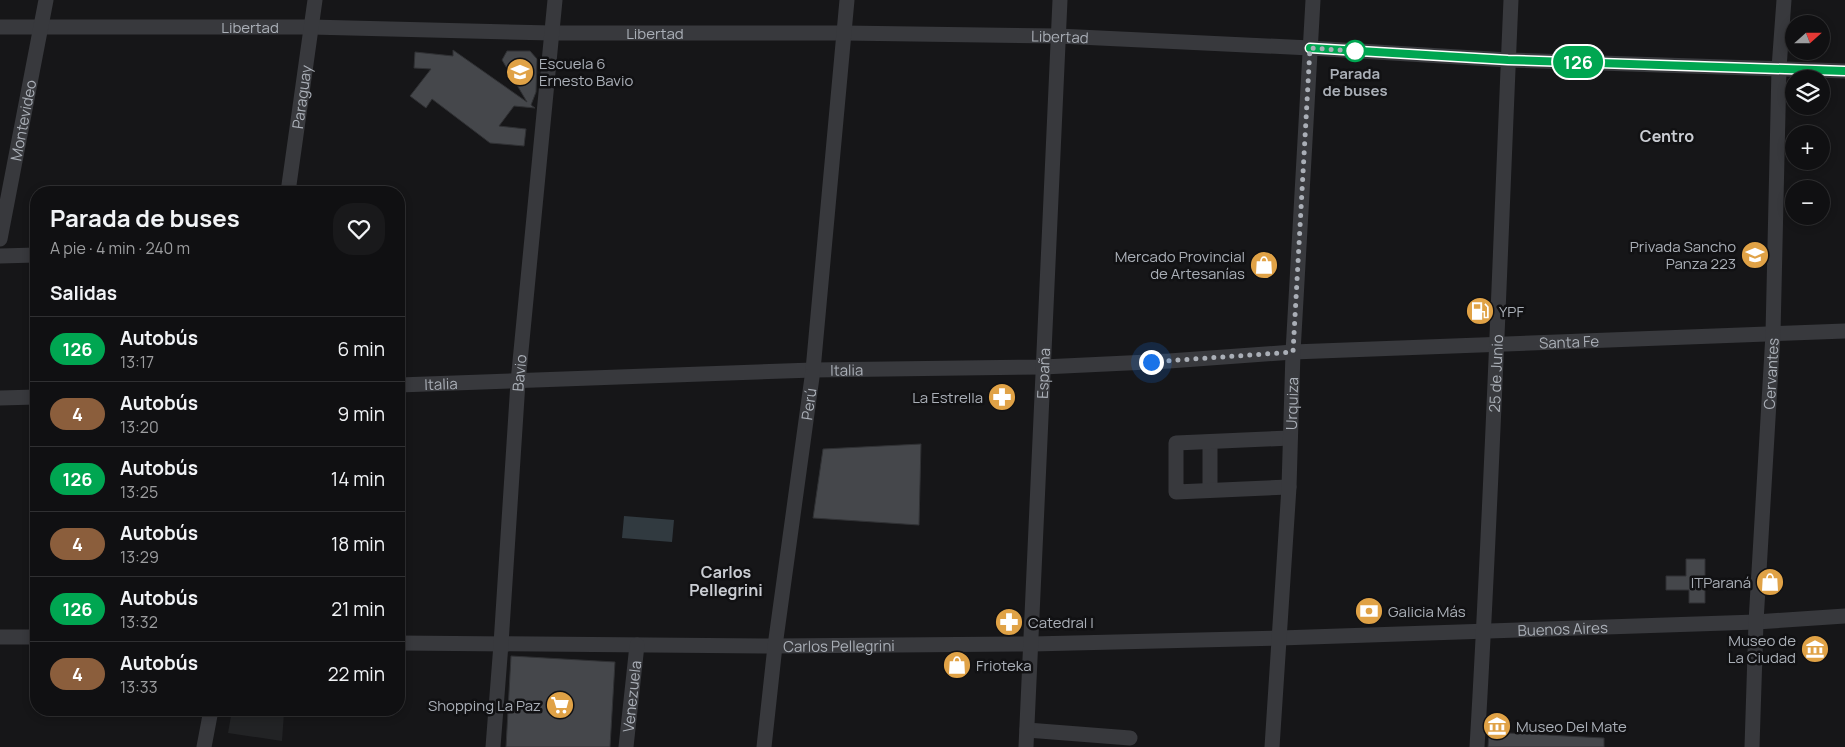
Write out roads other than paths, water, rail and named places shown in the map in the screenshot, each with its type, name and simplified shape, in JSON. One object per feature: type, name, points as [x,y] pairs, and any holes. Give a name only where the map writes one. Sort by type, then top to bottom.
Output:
[{"type":"street","name":"Montevideo","points":[[0,239],[46,0]]},
{"type":"street","name":"Paraguay","points":[[289,186],[315,0]]},
{"type":"street","name":"Bavio","points":[[493,747],[518,382],[555,0]]},
{"type":"street","name":"Perú","points":[[764,747],[775,646],[813,370],[847,0]]},
{"type":"street","name":"España","points":[[1026,747],[1060,0]]},
{"type":"street","name":"Urquiza","points":[[1272,747],[1289,487],[1293,352],[1313,0]]},
{"type":"street","name":"25 de Junio","points":[[1476,747],[1484,630],[1511,0]]},
{"type":"street","name":"Cervantes","points":[[1752,747],[1756,622],[1773,334],[1779,68],[1784,0]]},
{"type":"street","name":"Libertad","points":[[0,27],[311,27],[552,33],[844,33],[1058,36],[1508,60],[1845,71]]},
{"type":"street","points":[[0,256],[30,255]]},
{"type":"street","name":"Santa Fe","points":[[1293,352],[1845,331]]},
{"type":"street","name":"Italia","points":[[405,385],[813,370],[1043,367],[1169,361],[1293,352]]},
{"type":"street","points":[[0,398],[30,397]]},
{"type":"street","points":[[1289,487],[1176,492],[1176,442],[1290,438]]},
{"type":"street","points":[[1210,442],[1210,490]]},
{"type":"street","name":"Buenos Aires","points":[[1280,638],[1756,622],[1845,616]]},
{"type":"street","points":[[0,637],[30,638]]},
{"type":"street","name":"Carlos Pellegrini","points":[[405,643],[775,646],[1032,644],[1280,638]]},
{"type":"street","name":"Venezuela","points":[[626,747],[637,645]]},
{"type":"street","points":[[204,747],[210,716]]},
{"type":"street","points":[[1027,730],[1130,738]]},
{"type":"place","name":"Parada de buses","points":[[1355,51]]},
{"type":"place","name":"Escuela 6 Ernesto Bavio","points":[[520,72]]},
{"type":"place","name":"Privada Sancho Panza 223","points":[[1755,255]]},
{"type":"place","name":"Mercado Provincial de Artesanías","points":[[1264,265]]},
{"type":"place","name":"YPF","points":[[1480,311]]},
{"type":"place","name":"La Estrella","points":[[1002,397]]},
{"type":"place","name":"ITParaná","points":[[1770,582]]},
{"type":"place","name":"Galicia Más","points":[[1369,611]]},
{"type":"place","name":"Catedral I","points":[[1009,622]]},
{"type":"place","name":"Museo de La Ciudad","points":[[1815,649]]},
{"type":"place","name":"Frioteka","points":[[957,665]]},
{"type":"place","name":"Shopping La Paz","points":[[560,705]]},
{"type":"place","name":"Museo Del Mate","points":[[1497,726]]},
{"type":"district","name":"Centro","points":[[1667,136]]},
{"type":"district","name":"Carlos Pellegrini","points":[[726,581]]}]
